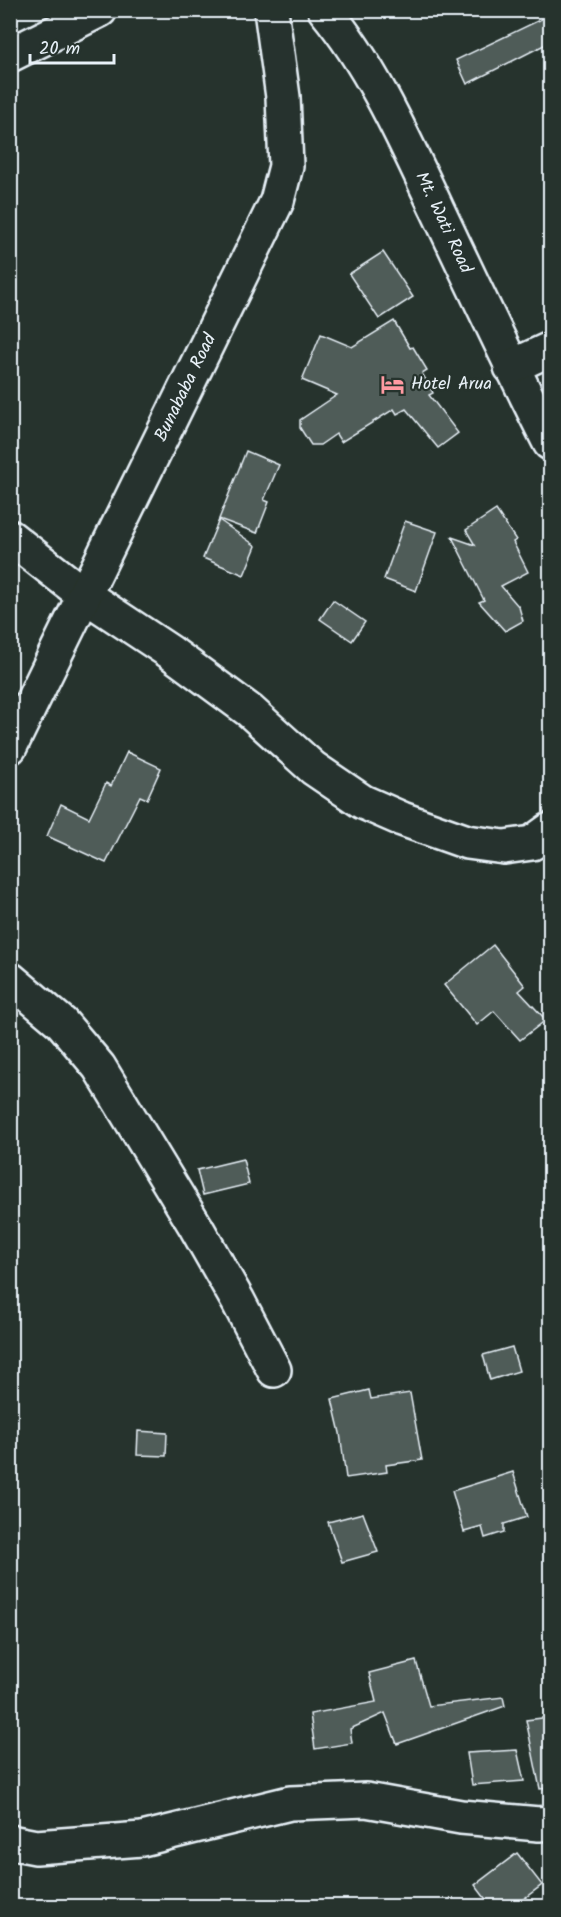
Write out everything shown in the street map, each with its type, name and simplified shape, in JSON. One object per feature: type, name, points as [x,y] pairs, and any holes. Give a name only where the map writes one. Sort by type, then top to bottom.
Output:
[{"type":"street","points":[[10,55],[100,10]]},
{"type":"street","name":"Bunababa Road","points":[[10,747],[277,201],[286,166],[283,97],[271,10]]},
{"type":"street","name":"Mt. Wati Road","points":[[325,10],[343,32],[397,124],[511,367],[550,443]]},
{"type":"street","points":[[511,367],[550,349]]},
{"type":"street","points":[[10,537],[84,595],[170,652],[250,711],[313,768],[363,802],[402,819],[467,842],[504,847],[514,846],[532,843],[550,830]]},
{"type":"street","points":[[10,979],[62,1023],[99,1067],[196,1227],[238,1301],[273,1370]]},
{"type":"street","points":[[10,1842],[36,1847],[142,1839],[290,1803],[366,1800],[461,1817],[550,1823]]},
{"type":"building","points":[[550,15],[550,42],[467,84],[456,60]]},
{"type":"building","points":[[383,252],[413,297],[379,319],[349,274]]},
{"type":"building","points":[[394,321],[410,348],[413,347],[427,370],[422,373],[433,393],[429,395],[458,433],[438,448],[406,409],[397,414],[394,409],[341,442],[336,434],[320,445],[311,445],[300,428],[300,420],[337,395],[302,380],[321,334],[352,347]]},
{"type":"building","points":[[246,451],[279,465],[264,500],[269,502],[257,533],[219,519]]},
{"type":"building","points":[[496,510],[516,540],[513,542],[528,572],[501,586],[519,607],[523,621],[505,631],[479,602],[484,600],[452,537],[475,545],[466,530]]},
{"type":"building","points":[[219,520],[256,546],[244,575],[203,558]]},
{"type":"building","points":[[405,521],[437,532],[416,591],[384,579]]},
{"type":"building","points":[[333,600],[365,622],[352,641],[320,619]]},
{"type":"building","points":[[127,752],[161,768],[147,799],[140,796],[106,863],[47,836],[61,804],[89,818],[106,783],[111,786]]},
{"type":"building","points":[[493,945],[525,986],[519,991],[546,1020],[520,1040],[494,1011],[477,1025],[444,985]]},
{"type":"building","points":[[243,1159],[249,1184],[203,1195],[197,1170]]},
{"type":"building","points":[[512,1347],[519,1371],[490,1380],[483,1355]]},
{"type":"building","points":[[369,1390],[371,1399],[410,1393],[422,1460],[386,1465],[387,1472],[346,1478],[340,1433],[332,1399]]},
{"type":"building","points":[[138,1431],[167,1433],[166,1456],[137,1455]]},
{"type":"building","points":[[513,1472],[527,1517],[504,1524],[504,1532],[485,1538],[482,1527],[464,1532],[452,1491]]},
{"type":"building","points":[[363,1513],[378,1552],[342,1562],[328,1522]]},
{"type":"building","points":[[416,1661],[429,1706],[503,1697],[505,1706],[397,1744],[385,1713],[350,1729],[352,1743],[315,1749],[310,1714],[376,1702],[369,1673]]},
{"type":"building","points":[[550,1717],[550,1788],[540,1789],[526,1720]]},
{"type":"building","points":[[517,1750],[524,1781],[472,1785],[467,1753]]},
{"type":"building","points":[[517,1853],[542,1885],[514,1906],[491,1906],[475,1885]]},
{"type":"place","name":"Hotel Arua","points":[[393,384]]}]
